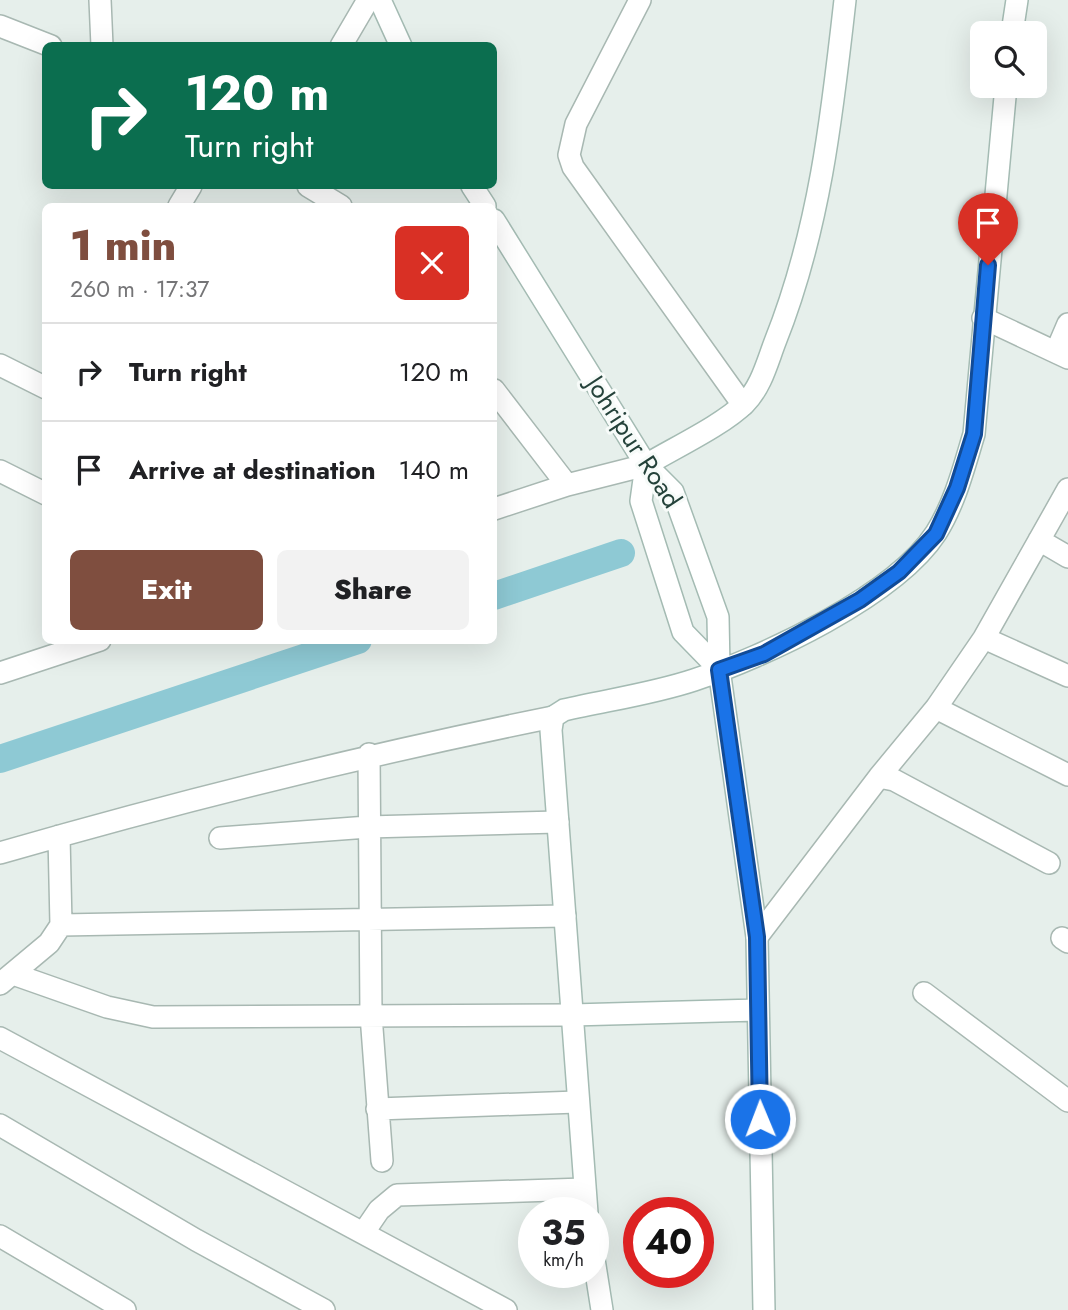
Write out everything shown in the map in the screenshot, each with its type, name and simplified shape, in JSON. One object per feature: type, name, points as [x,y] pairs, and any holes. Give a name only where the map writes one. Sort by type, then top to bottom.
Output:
[{"type":"street","points":[[100,0],[103,42]]},
{"type":"street","points":[[343,42],[368,0]]},
{"type":"street","points":[[380,0],[399,42]]},
{"type":"street","points":[[640,0],[576,124],[569,155],[573,167],[743,405]]},
{"type":"street","points":[[497,508],[567,485],[646,466],[743,405],[761,379],[793,296],[808,244],[836,90],[845,0]]},
{"type":"street","points":[[1014,21],[1017,0]]},
{"type":"street","points":[[0,26],[42,42]]},
{"type":"street","points":[[0,853],[158,807],[369,754],[553,717],[564,710],[673,686],[764,654],[860,600],[899,572],[936,534],[957,488],[974,434],[1005,98]]},
{"type":"street","points":[[313,189],[336,203]]},
{"type":"street","name":"Johripur Road","points":[[497,225],[646,466],[673,492],[718,617],[719,670],[757,937],[764,1310]]},
{"type":"street","points":[[983,318],[1062,355],[1068,324]]},
{"type":"street","points":[[0,365],[42,386]]},
{"type":"street","points":[[497,394],[567,485]]},
{"type":"street","points":[[646,466],[641,501],[683,632],[719,670]]},
{"type":"street","points":[[0,471],[42,492]]},
{"type":"street","points":[[757,937],[879,777],[936,708],[984,638],[1068,489]]},
{"type":"street","points":[[1038,540],[1068,556]]},
{"type":"street","points":[[984,638],[1068,676]]},
{"type":"street","points":[[0,673],[88,644]]},
{"type":"street","points":[[936,708],[1068,775]]},
{"type":"street","points":[[553,717],[551,730],[585,1197]]},
{"type":"street","points":[[369,754],[371,1015],[382,1161]]},
{"type":"street","points":[[879,777],[894,780],[1049,863]]},
{"type":"street","points":[[219,838],[368,827],[558,822]]},
{"type":"street","points":[[6,979],[49,943],[61,925],[59,836]]},
{"type":"street","points":[[61,925],[565,916]]},
{"type":"street","points":[[6,979],[153,1017],[572,1015],[757,1010]]},
{"type":"street","points":[[924,993],[1068,1101]]},
{"type":"street","points":[[0,1038],[506,1310]]},
{"type":"street","points":[[377,1109],[577,1102]]},
{"type":"street","points":[[0,1125],[172,1226],[324,1310]]},
{"type":"street","points":[[364,1232],[379,1210],[397,1195],[584,1189]]},
{"type":"street","points":[[0,1236],[125,1310]]},
{"type":"street","points":[[599,1288],[602,1310]]},
{"type":"waterway","points":[[497,595],[621,553]]},
{"type":"waterway","points":[[0,759],[346,644]]},
{"type":"route","points":[[760,1119],[757,937],[719,670],[764,654],[860,600],[899,572],[936,534],[957,488],[974,434],[988,265]]}]
